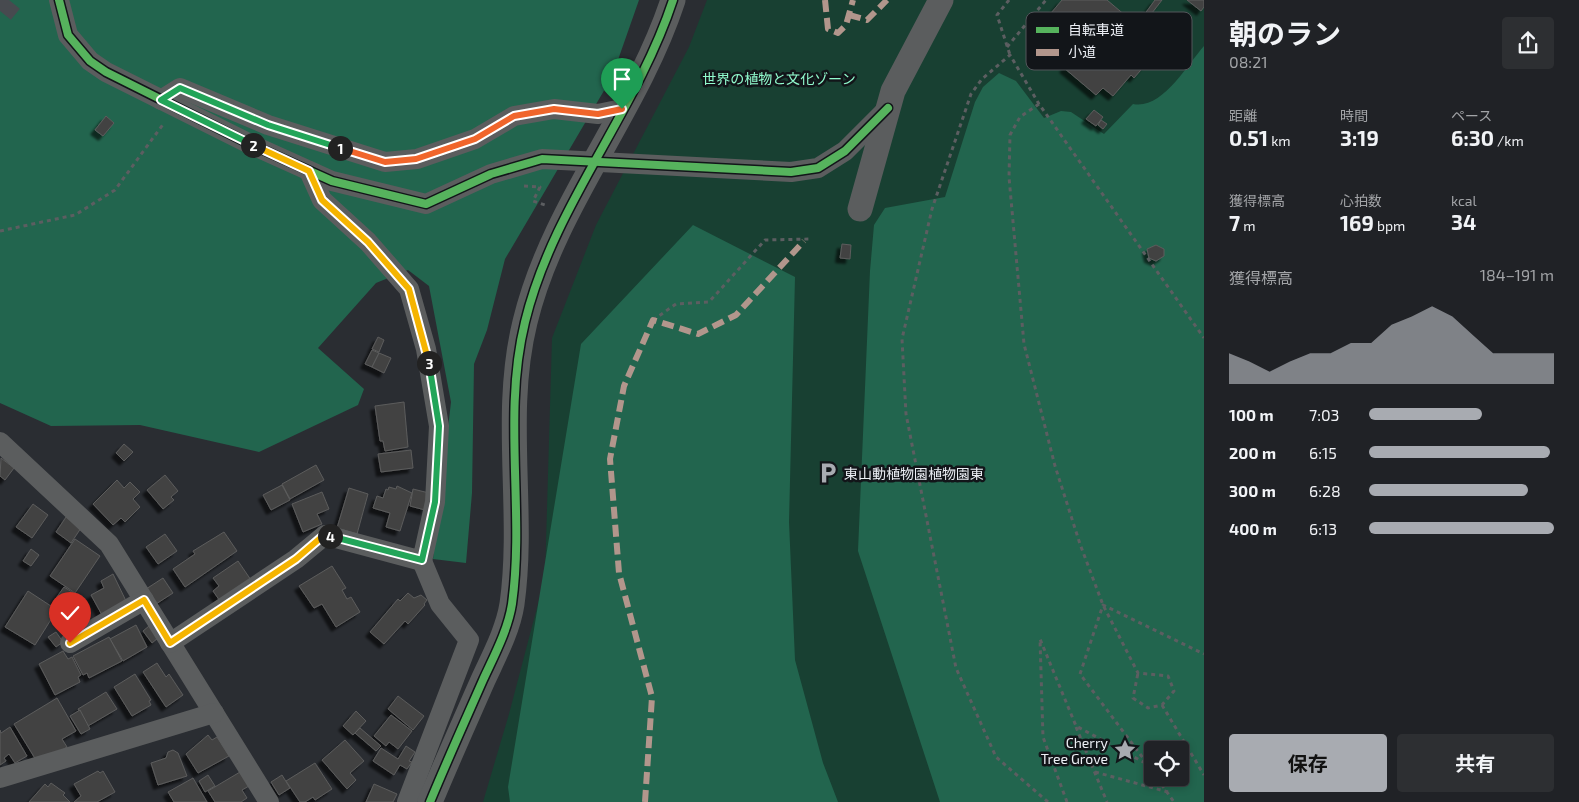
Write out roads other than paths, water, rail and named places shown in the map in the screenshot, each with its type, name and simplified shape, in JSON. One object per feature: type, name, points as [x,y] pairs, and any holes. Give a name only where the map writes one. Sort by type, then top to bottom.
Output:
[{"type":"street","points":[[59,0],[68,35],[90,61],[106,72],[332,181],[426,204],[491,174],[542,159],[791,172],[818,168],[845,151],[888,108]]},
{"type":"street","points":[[430,802],[499,644],[511,608],[516,573],[515,378],[524,323],[557,210],[622,109],[662,35],[672,0]]},
{"type":"street","points":[[860,209],[893,91],[940,0]]},
{"type":"street","points":[[168,103],[180,88],[268,125],[385,162],[416,159],[442,151],[475,139],[514,116],[554,109],[598,114],[622,109]]},
{"type":"street","points":[[309,171],[322,200],[368,242],[409,289],[426,349],[439,426],[435,502],[422,560],[440,604],[470,640],[407,802]]},
{"type":"street","points":[[0,442],[109,544],[269,802]]},
{"type":"street","points":[[170,643],[296,559],[324,535],[422,560]]},
{"type":"street","points":[[70,643],[144,600]]},
{"type":"street","points":[[0,778],[214,713]]},
{"type":"tunnel","points":[[0,11],[9,0]]},
{"type":"place","name":"東山動植物園植物園東","points":[[828,473]]},
{"type":"place","name":"Cherry Tree Grove","points":[[1125,750]]},
{"type":"park label","name":"世界の植物と文化ゾーン","points":[[779,78]]}]
